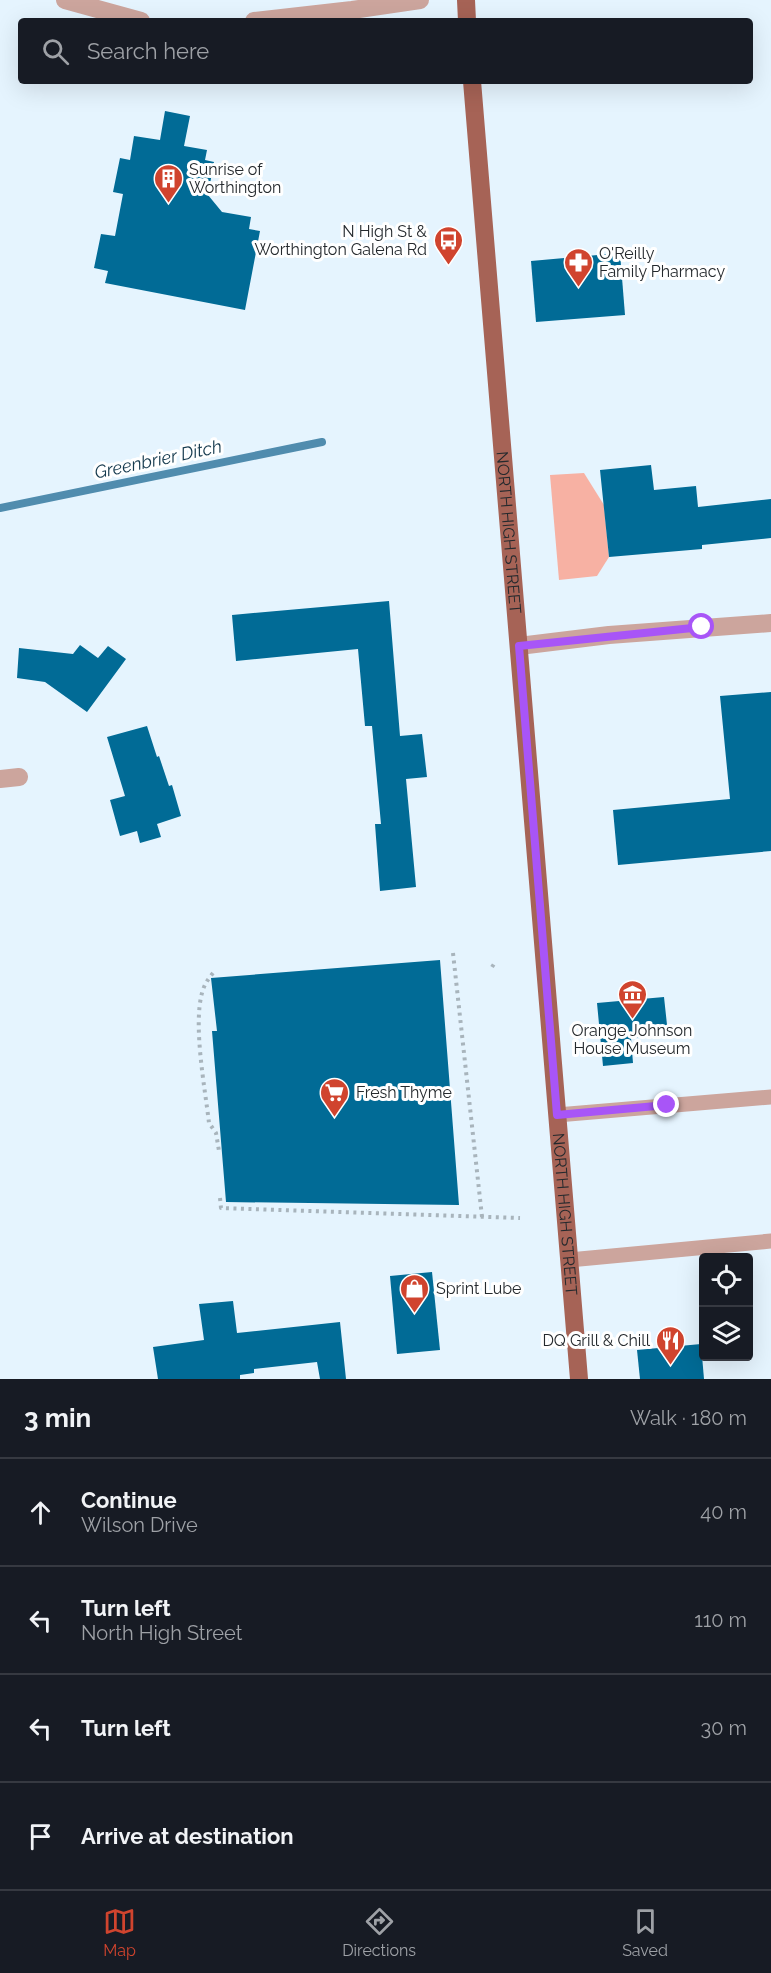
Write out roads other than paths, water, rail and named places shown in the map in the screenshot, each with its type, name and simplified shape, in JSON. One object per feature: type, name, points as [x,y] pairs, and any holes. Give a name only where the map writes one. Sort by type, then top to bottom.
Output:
[{"type":"main road","points":[[465,0],[467,18]]},
{"type":"main road","name":"NORTH HIGH STREET","points":[[472,84],[579,1379]]},
{"type":"street","points":[[73,2],[105,0]]},
{"type":"street","points":[[281,18],[420,0]]},
{"type":"street","points":[[73,2],[130,18]]},
{"type":"street","points":[[519,646],[621,634],[771,623]]},
{"type":"street","points":[[0,779],[19,777]]},
{"type":"lane","points":[[557,1115],[771,1097]]},
{"type":"lane","points":[[569,1260],[771,1241]]},
{"type":"waterway","name":"Greenbrier Ditch","points":[[0,508],[322,442]]},
{"type":"place","name":"Sunrise of Worthington","points":[[168,204]]},
{"type":"place","name":"N High St & Worthington Galena Rd","points":[[448,266]]},
{"type":"place","name":"O'Reilly Family Pharmacy","points":[[578,288]]},
{"type":"place","name":"Orange Johnson House Museum","points":[[632,1020]]},
{"type":"place","name":"Fresh Thyme","points":[[335,1118]]},
{"type":"place","name":"Sprint Lube","points":[[415,1314]]},
{"type":"place","name":"DQ Grill & Chill","points":[[671,1366]]}]
